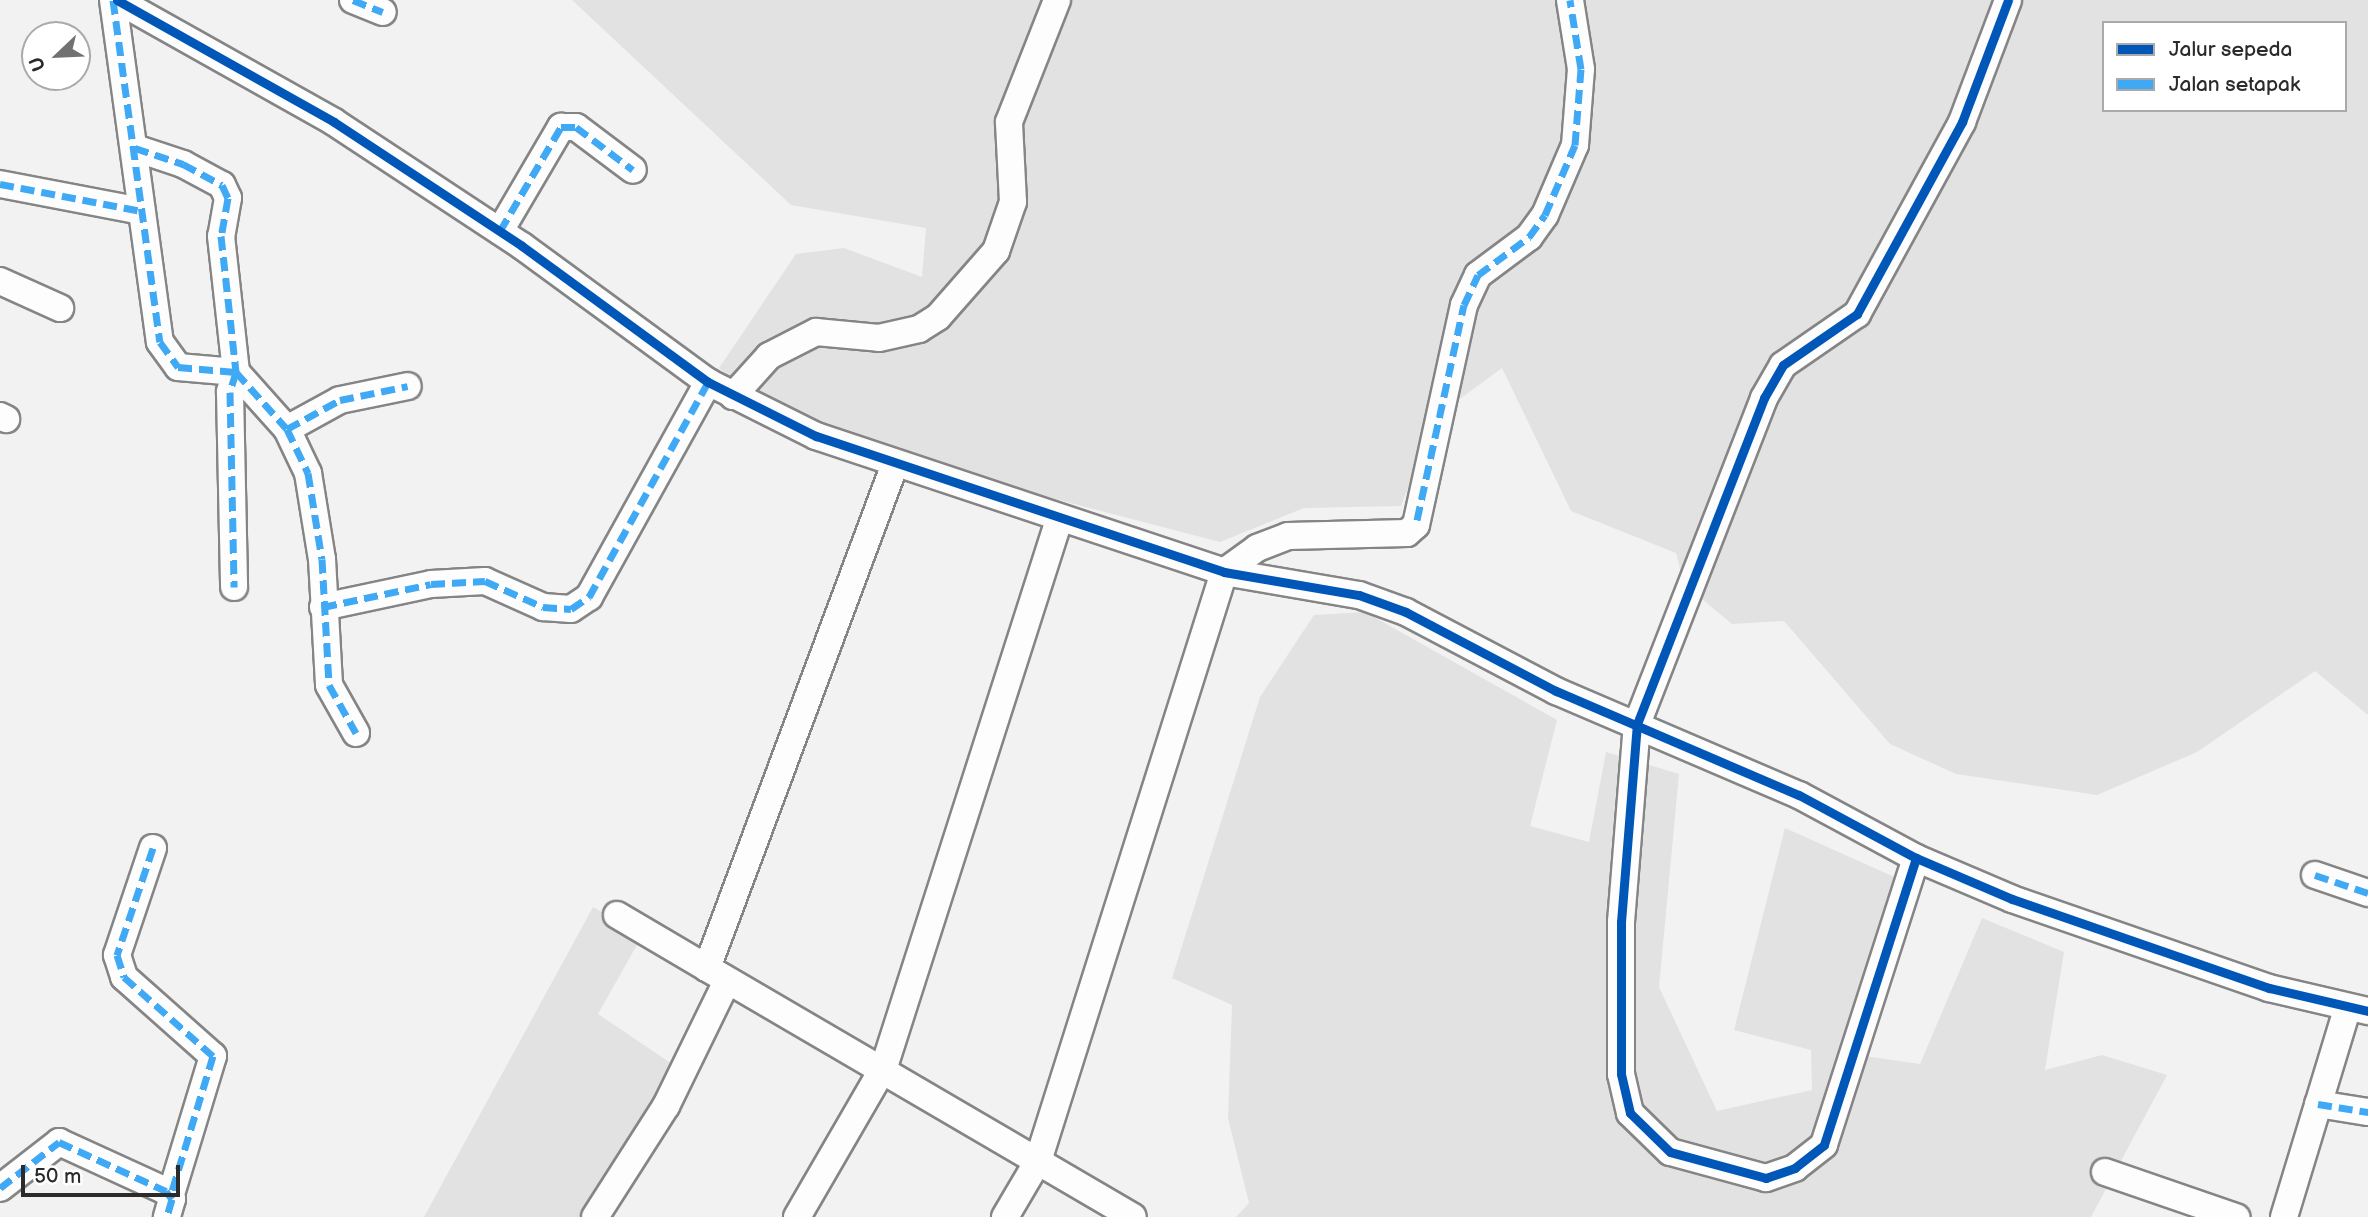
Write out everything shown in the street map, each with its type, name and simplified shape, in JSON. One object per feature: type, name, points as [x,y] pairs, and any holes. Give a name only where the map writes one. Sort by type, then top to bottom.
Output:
[{"type":"street","points":[[115,0],[160,342],[168,356],[194,373],[236,372],[287,429],[308,473],[329,685],[356,733]]},
{"type":"street","points":[[115,0],[334,121],[500,231],[708,382],[816,436],[1059,520],[1224,572],[1359,595],[1406,612],[1556,691],[1799,796],[1916,858],[2164,953],[2357,1010],[2318,1104],[2284,1217]]},
{"type":"street","points":[[353,0],[383,12]]},
{"type":"street","points":[[733,396],[769,356],[816,332],[880,338],[919,329],[938,317],[996,251],[1013,202],[1009,122],[1057,0]]},
{"type":"street","points":[[1004,1217],[1038,1161],[1224,572],[1257,548],[1288,536],[1407,533],[1416,525],[1464,305],[1478,275],[1529,237],[1545,215],[1575,145],[1581,69],[1570,0]]},
{"type":"street","points":[[1916,858],[1824,1145],[1795,1168],[1766,1178],[1670,1153],[1630,1113],[1621,1074],[1621,922],[1637,724],[1764,398],[1783,365],[1857,314],[1962,122],[2008,0]]},
{"type":"street","points":[[500,231],[561,127],[576,127],[633,170]]},
{"type":"street","points":[[135,148],[183,164],[222,185],[228,198],[221,236],[236,372],[230,391],[234,587]]},
{"type":"street","points":[[0,184],[141,211]]},
{"type":"street","points":[[0,281],[60,308]]},
{"type":"street","points":[[323,607],[431,584],[485,581],[543,607],[571,609],[589,597],[708,382]]},
{"type":"street","points":[[287,429],[340,400],[408,386]]},
{"type":"street","points":[[595,1217],[666,1106],[717,974],[895,464]]},
{"type":"street","points":[[797,1217],[884,1066],[1059,520]]},
{"type":"street","points":[[0,1188],[58,1142],[169,1205],[213,1056],[124,977],[117,955],[153,848]]},
{"type":"street","points":[[2315,875],[2368,893]]},
{"type":"street","points":[[617,915],[717,974],[884,1066],[1133,1217]]},
{"type":"street","points":[[2318,1104],[2368,1112]]},
{"type":"street","points":[[2105,1172],[2168,1205],[2236,1217]]},
{"type":"shaded area","points":[[572,0],[2368,0],[2368,715],[2315,671],[2197,752],[2097,795],[1956,774],[1890,744],[1784,621],[1732,624],[1684,584],[1676,553],[1571,511],[1502,368],[1435,417],[1401,506],[1304,508],[1220,542],[986,481],[754,399],[719,368],[796,254],[844,248],[922,277],[926,228],[791,205]]},
{"type":"shaded area","points":[[1365,612],[1557,720],[1530,826],[1589,842],[1606,752],[1679,774],[1659,987],[1717,1111],[1812,1090],[1811,1050],[1734,1030],[1785,828],[1901,880],[1850,1054],[1920,1064],[1982,918],[2064,952],[2045,1070],[2102,1055],[2167,1075],[2091,1217],[1236,1217],[1249,1203],[1228,1118],[1232,1005],[1172,978],[1260,697],[1314,615]]},
{"type":"shaded area","points":[[593,907],[642,936],[598,1014],[675,1066],[584,1217],[424,1217]]},
{"type":"marked path","points":[[113,0],[160,342],[178,367],[236,372],[230,392],[234,587]]},
{"type":"marked path","points":[[353,0],[383,12]]},
{"type":"marked path","points":[[1417,520],[1464,305],[1478,275],[1529,237],[1545,215],[1575,145],[1581,69],[1570,0]]},
{"type":"marked path","points":[[500,231],[561,127],[576,127],[633,170]]},
{"type":"marked path","points":[[135,148],[183,164],[222,185],[228,198],[221,236],[236,372],[287,429],[308,473],[322,559],[329,685],[356,733]]},
{"type":"marked path","points":[[0,184],[141,211]]},
{"type":"marked path","points":[[323,607],[431,584],[485,581],[543,607],[571,609],[589,597],[708,382]]},
{"type":"marked path","points":[[287,429],[340,400],[408,386]]},
{"type":"marked path","points":[[153,848],[117,955],[124,977],[213,1056],[171,1194]]},
{"type":"marked path","points":[[2315,875],[2368,893]]},
{"type":"marked path","points":[[2318,1104],[2368,1112]]},
{"type":"marked path","points":[[0,1188],[59,1142],[166,1191],[172,1199],[167,1217]]},
{"type":"cycle path","points":[[117,0],[334,122],[522,246],[708,382],[816,436],[1224,572],[1359,595],[1406,612],[1556,691],[1799,795],[1916,858],[2012,899],[2269,988],[2368,1011]]},
{"type":"cycle path","points":[[1916,858],[1824,1145],[1795,1168],[1766,1178],[1670,1152],[1630,1113],[1621,1074],[1621,922],[1637,724],[1764,398],[1783,365],[1857,314],[1962,122],[2008,0]]}]
